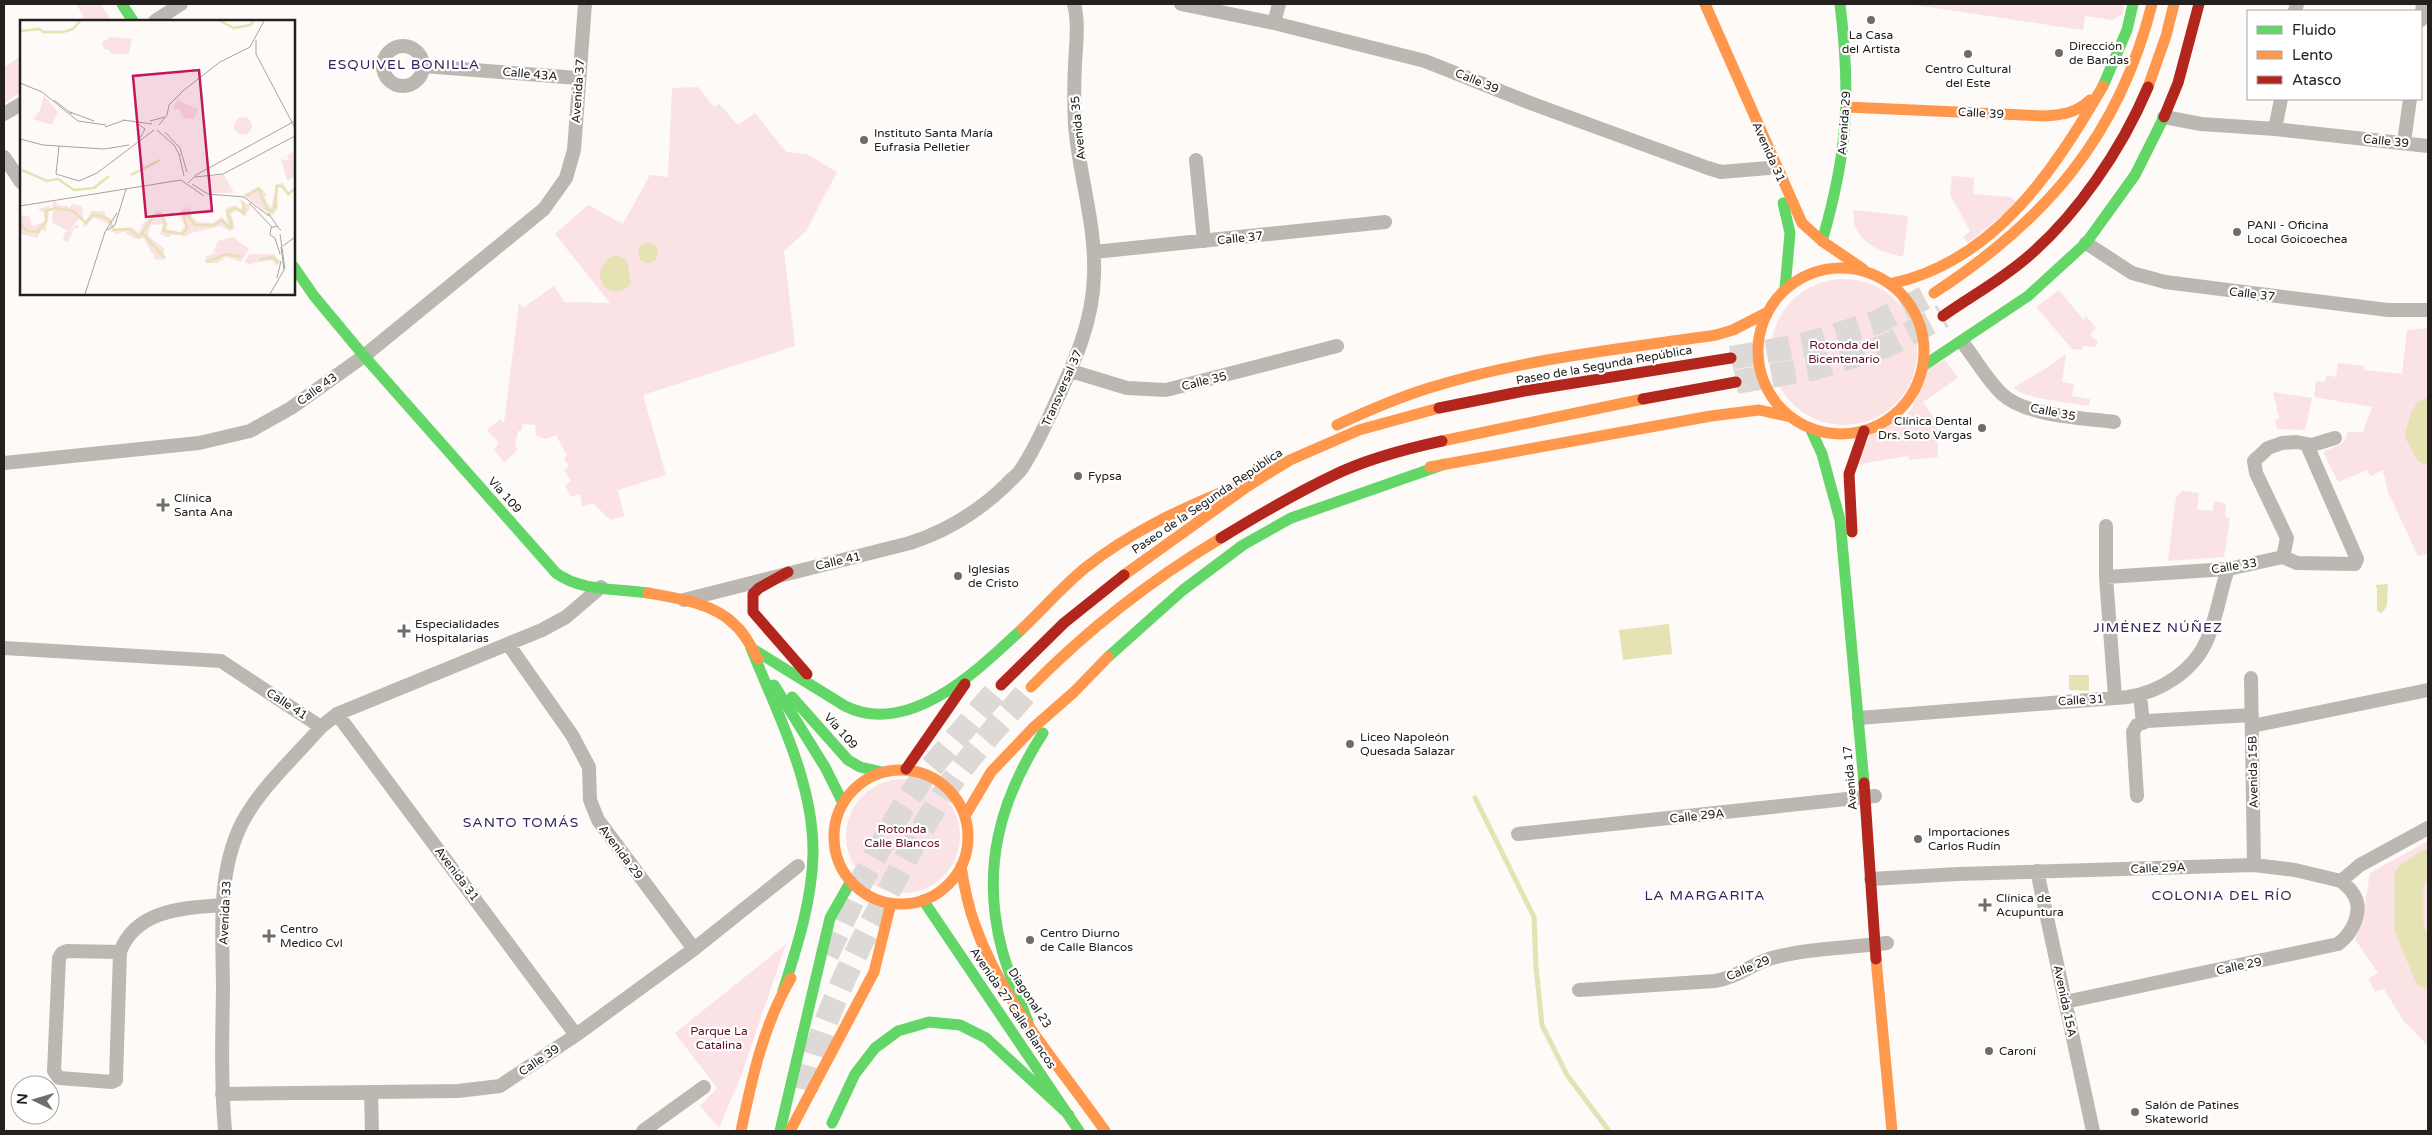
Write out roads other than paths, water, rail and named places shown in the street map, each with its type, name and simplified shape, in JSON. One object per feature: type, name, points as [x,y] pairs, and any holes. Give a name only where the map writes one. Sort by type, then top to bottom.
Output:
[{"type":"main road","points":[[122,4],[132,20]]},
{"type":"main road","name":"Avenida 31","points":[[1693,4],[1781,197],[1790,233],[1785,289]]},
{"type":"main road","name":"Avenida 31","points":[[1705,4],[1802,223],[1822,241],[1868,272]]},
{"type":"main road","name":"Avenida 29","points":[[1822,241],[1832,206],[1841,162],[1847,107],[1840,4]]},
{"type":"main road","points":[[1890,284],[1916,278],[1948,264],[1999,225],[2039,186],[2070,142],[2103,86],[2127,30],[2133,4]]},
{"type":"main road","points":[[1934,293],[1979,263],[2013,235],[2046,203],[2077,163],[2107,116],[2128,76],[2152,4]]},
{"type":"main road","points":[[1943,316],[2025,259],[2081,201],[2130,125],[2151,80],[2168,33],[2174,4]]},
{"type":"main road","points":[[1923,366],[1962,342],[2028,296],[2086,243],[2135,175],[2164,117],[2178,83],[2199,4]]},
{"type":"main road","name":"Calle 39","points":[[1847,107],[2044,116],[2070,115],[2084,107],[2103,86]]},
{"type":"main road","points":[[1267,510],[1376,478],[1711,416],[1759,410],[1791,417],[1810,428],[1837,434],[1864,431],[1885,422],[1903,407],[1916,388],[1923,366],[1922,332],[1917,316],[1908,302],[1890,284],[1868,272],[1847,268],[1826,269],[1806,276],[1785,289],[1768,312],[1760,340],[1761,368],[1772,395],[1791,417]]},
{"type":"main road","name":"Vía 109","points":[[295,269],[314,296],[364,356],[556,573],[574,584],[683,600],[729,619],[741,631],[825,767],[843,803]]},
{"type":"main road","points":[[1290,460],[1338,424],[1420,392],[1512,366],[1716,335],[1733,330],[1768,312]]},
{"type":"main road","name":"Paseo de la Segunda República","points":[[1001,685],[1058,628],[1114,581],[1290,460],[1348,435],[1401,418],[1482,400],[1731,358]]},
{"type":"main road","points":[[1031,687],[1093,628],[1136,593],[1175,566],[1267,510],[1333,475],[1416,447],[1613,404],[1736,382]]},
{"type":"main road","name":"Avenida 17","points":[[1810,428],[1822,454],[1840,520],[1864,717]]},
{"type":"main road","name":"Avenida 17","points":[[1864,431],[1849,474],[1848,487],[1876,879],[1883,946],[1892,1131]]},
{"type":"main road","points":[[965,816],[991,772],[1033,728],[1074,692],[1117,647],[1183,590],[1243,545],[1291,518],[1445,464]]},
{"type":"main road","points":[[751,648],[821,690],[842,705],[860,712],[876,715],[908,710],[930,701],[974,672],[1087,566],[1137,534],[1197,501],[1266,475]]},
{"type":"main road","points":[[788,572],[759,588],[753,594],[753,612],[821,690]]},
{"type":"main road","points":[[740,1131],[768,1029],[783,991],[802,930],[810,882],[812,837],[801,776],[751,648]]},
{"type":"main road","name":"Vía 109","points":[[751,648],[848,760],[860,767],[882,772]]},
{"type":"main road","points":[[906,769],[974,672]]},
{"type":"main road","points":[[1028,1022],[1002,950],[995,914],[992,879],[996,841],[1007,800],[1022,767],[1042,735],[1074,692]]},
{"type":"main road","points":[[906,769],[931,776],[943,784],[956,798],[965,816],[968,841],[961,866],[945,887],[923,900],[907,904],[891,903],[869,896],[850,881],[838,861],[835,849],[835,825],[843,803],[859,784],[882,772],[906,769]]},
{"type":"main road","name":"Diagonal 23","points":[[961,866],[968,904],[979,937],[997,971],[1028,1022],[1105,1131]]},
{"type":"main road","points":[[783,991],[830,918],[850,881]]},
{"type":"main road","name":"Avenida 27 Calle Blancos","points":[[923,900],[1079,1131]]},
{"type":"main road","points":[[854,1036],[874,972],[891,903]]},
{"type":"main road","points":[[780,1131],[830,918]]},
{"type":"main road","points":[[790,1131],[874,972]]},
{"type":"main road","points":[[1890,978],[1902,1131]]},
{"type":"main road","points":[[831,1127],[864,1060],[876,1046],[900,1030],[926,1022],[948,1022],[973,1029],[992,1042],[1069,1115]]},
{"type":"main road","points":[[831,1127],[844,1072]]},
{"type":"street","points":[[157,20],[181,4]]},
{"type":"street","name":"Avenida 37","points":[[566,178],[574,150],[585,4]]},
{"type":"street","name":"Avenida 35","points":[[1074,4],[1077,26],[1074,83],[1076,140],[1088,200],[1094,252]]},
{"type":"street","name":"Calle 39","points":[[1181,4],[1274,23],[1424,61],[1533,104],[1721,172],[1768,168]]},
{"type":"street","points":[[1274,23],[1279,4]]},
{"type":"street","name":"Calle 43A","points":[[423,66],[578,78]]},
{"type":"street","points":[[2275,129],[2281,100]]},
{"type":"street","points":[[2404,142],[2410,100]]},
{"type":"street","points":[[4,114],[20,105]]},
{"type":"street","name":"Calle 39","points":[[2164,117],[2201,124],[2275,129],[2428,146]]},
{"type":"street","points":[[4,157],[20,181]]},
{"type":"street","points":[[1196,160],[1204,242]]},
{"type":"street","name":"Calle 43","points":[[4,463],[198,443],[228,437],[268,422],[364,356],[544,209],[566,178]]},
{"type":"street","name":"Calle 37","points":[[1094,252],[1385,222]]},
{"type":"street","name":"Calle 37","points":[[2086,243],[2132,272],[2165,282],[2388,310],[2428,310]]},
{"type":"street","name":"Transversal 37","points":[[985,503],[1019,473],[1035,446],[1071,371],[1090,314],[1094,252]]},
{"type":"street","name":"Calle 35","points":[[1962,342],[2001,393],[2017,404],[2046,412],[2114,422]]},
{"type":"street","name":"Calle 35","points":[[1071,371],[1128,388],[1166,390],[1337,346]]},
{"type":"street","points":[[2283,557],[2287,538],[2256,473],[2254,461],[2268,448],[2282,443],[2297,442],[2315,445],[2335,438]]},
{"type":"street","name":"Calle 33","points":[[2106,577],[2228,569],[2283,557],[2297,563],[2355,564],[2358,559],[2307,445]]},
{"type":"street","name":"Calle 41","points":[[683,600],[936,535],[960,522],[985,503]]},
{"type":"street","points":[[2106,526],[2106,577],[2116,697]]},
{"type":"street","name":"Calle 31","points":[[1864,717],[2140,695],[2150,692],[2174,678],[2202,651],[2212,628],[2228,569]]},
{"type":"street","name":"Calle 41","points":[[4,648],[220,661],[321,727],[337,714],[508,644],[566,617],[601,587]]},
{"type":"street","name":"Avenida 29","points":[[508,644],[572,735],[589,767],[590,800],[598,820],[694,949]]},
{"type":"street","name":"Avenida 15B","points":[[2252,678],[2254,865]]},
{"type":"street","points":[[2137,796],[2133,732],[2137,725],[2143,723],[2252,720],[2428,690]]},
{"type":"street","points":[[2140,695],[2143,723]]},
{"type":"street","name":"Avenida 31","points":[[337,714],[576,1035]]},
{"type":"street","name":"Avenida 33","points":[[226,1131],[222,1094],[223,905],[229,857],[242,822],[266,789],[321,727]]},
{"type":"street","name":"Calle 29A","points":[[1518,834],[1870,796]]},
{"type":"street","points":[[2341,881],[2360,865],[2428,828]]},
{"type":"street","name":"Calle 29A","points":[[1876,879],[2254,865],[2295,870],[2341,881]]},
{"type":"street","name":"Calle 39","points":[[222,1094],[458,1091],[500,1086],[576,1035],[694,949],[798,866]]},
{"type":"street","name":"Avenida 15A","points":[[2037,872],[2093,1131]]},
{"type":"street","name":"Calle 29","points":[[2066,1002],[2338,944],[2349,936],[2355,921],[2357,905],[2353,892],[2341,881]]},
{"type":"street","points":[[120,952],[67,951],[62,953],[59,958],[54,1071],[60,1078],[112,1082],[116,1080],[120,952],[130,933],[167,911],[223,905]]},
{"type":"street","name":"Calle 29","points":[[1579,990],[1715,981],[1732,978],[1769,959],[1787,954],[1883,946]]},
{"type":"street","points":[[643,1131],[704,1087]]},
{"type":"street","points":[[370,1093],[372,1131]]},
{"type":"waterway","points":[[2428,413],[2424,419],[2420,435],[2428,450]]},
{"type":"waterway","points":[[1475,798],[1534,917],[1536,967],[1542,1025],[1567,1075],[1609,1131]]},
{"type":"waterway","points":[[2428,864],[2409,877],[2409,928],[2428,974]]},
{"type":"tunnel","points":[[1731,358],[1804,345],[1877,322],[1934,293]]},
{"type":"tunnel","points":[[1736,382],[1811,369],[1886,346],[1943,316]]},
{"type":"tunnel","points":[[827,955],[863,878],[903,807],[923,777],[1001,685]]},
{"type":"tunnel","points":[[806,1090],[821,1037],[853,959],[921,831],[962,768],[1031,687]]},
{"type":"place","name":"La Casa del Artista","points":[[1871,20]]},
{"type":"place","name":"Dirección de Bandas","points":[[2059,53]]},
{"type":"place","name":"Centro Cultural del Este","points":[[1968,54]]},
{"type":"place","name":"Instituto Santa María Eufrasia Pelletier","points":[[864,140]]},
{"type":"place","name":"PANI - Oficina Local Goicoechea","points":[[2237,232]]},
{"type":"place","name":"Clínica Dental Drs. Soto Vargas","points":[[1982,428]]},
{"type":"place","name":"Fypsa","points":[[1078,476]]},
{"type":"place","name":"Clínica Santa Ana","points":[[163,505]]},
{"type":"place","name":"Iglesias de Cristo","points":[[958,576]]},
{"type":"place","name":"Especialidades Hospitalarias","points":[[404,631]]},
{"type":"place","name":"Liceo Napoleón Quesada Salazar","points":[[1350,744]]},
{"type":"place","name":"Importaciones Carlos Rudín","points":[[1918,839]]},
{"type":"place","name":"Clínica de Acupuntura","points":[[1985,905]]},
{"type":"place","name":"Centro Medico Cvl","points":[[269,936]]},
{"type":"place","name":"Centro Diurno de Calle Blancos","points":[[1030,940]]},
{"type":"place","name":"Caroní","points":[[1989,1051]]},
{"type":"place","name":"Salón de Patines Skateworld","points":[[2135,1112]]},
{"type":"district","name":"ESQUIVEL BONILLA","points":[[404,64]]},
{"type":"district","name":"JIMÉNEZ NÚÑEZ","points":[[2158,627]]},
{"type":"district","name":"SANTO TOMÁS","points":[[521,822]]},
{"type":"district","name":"LA MARGARITA","points":[[1705,895]]},
{"type":"district","name":"COLONIA DEL RÍO","points":[[2222,895]]},
{"type":"park label","name":"Rotonda del Bicentenario","points":[[1844,352]]},
{"type":"park label","name":"Rotonda Calle Blancos","points":[[902,836]]},
{"type":"park label","name":"Parque La Catalina","points":[[719,1038]]}]
